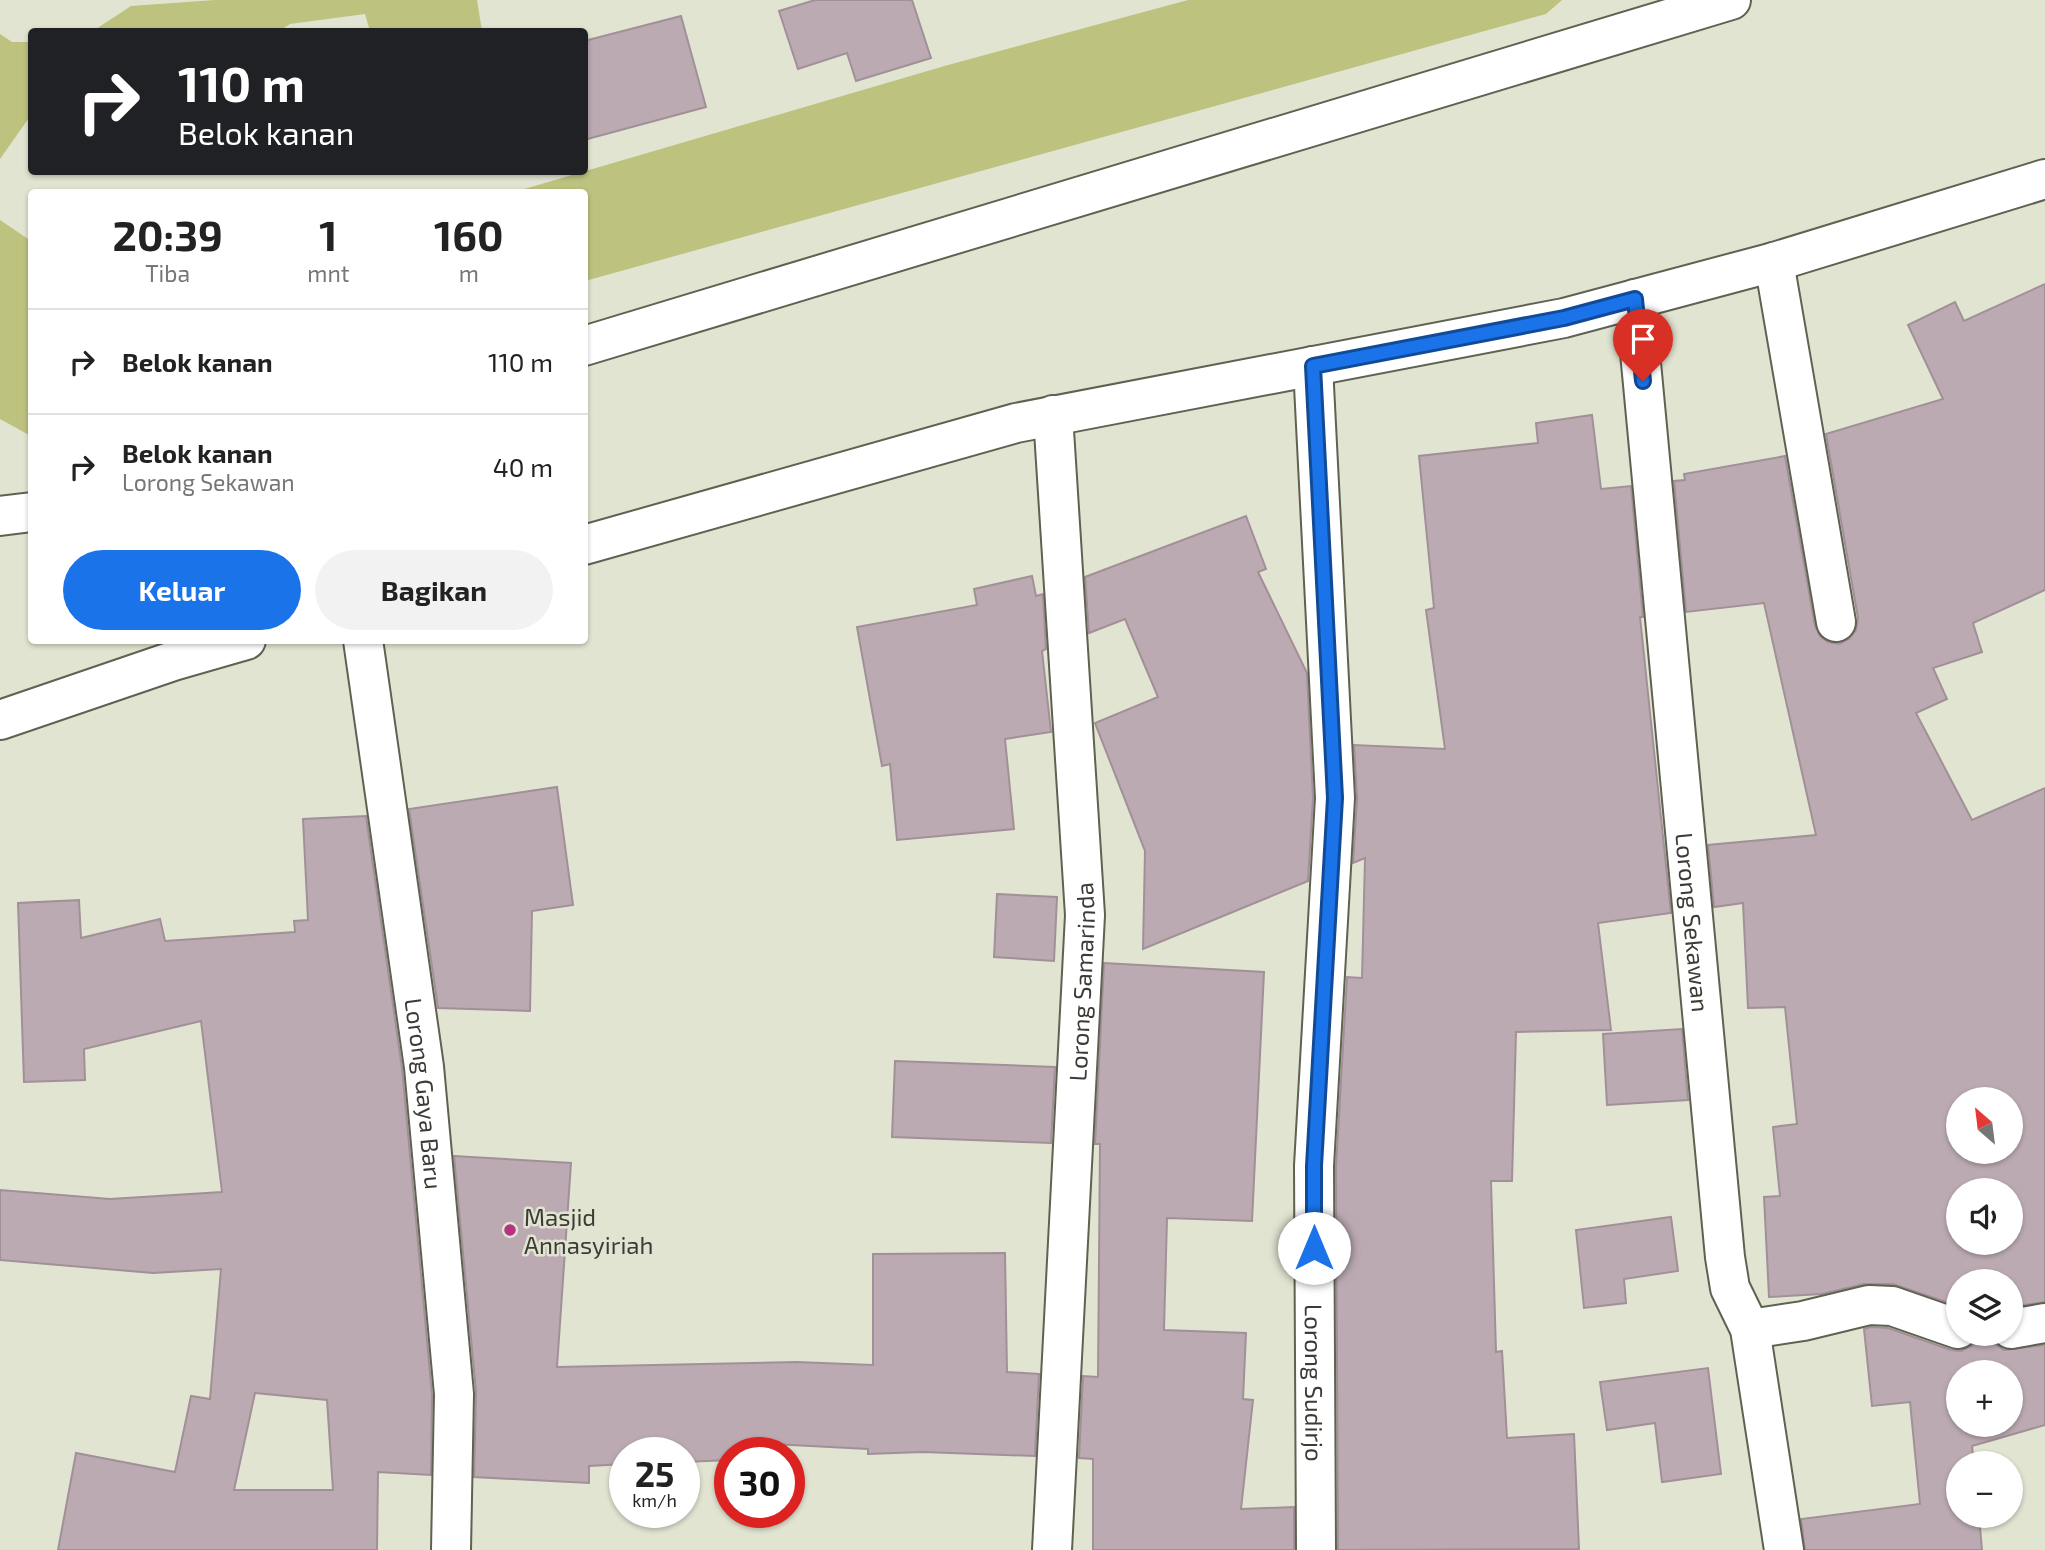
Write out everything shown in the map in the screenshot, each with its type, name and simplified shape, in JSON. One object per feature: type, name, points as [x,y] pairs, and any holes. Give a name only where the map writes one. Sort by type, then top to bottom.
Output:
[{"type":"street","points":[[588,345],[1667,10],[1731,0]]},
{"type":"street","points":[[588,544],[1016,423],[1564,318],[1774,262],[2045,179]]},
{"type":"street","points":[[1774,262],[1836,622]]},
{"type":"street","name":"Lorong Sekawan","points":[[1635,299],[1725,1256],[1730,1288],[1750,1329],[1784,1550]]},
{"type":"street","name":"Lorong Sudirjo","points":[[1313,366],[1335,798],[1314,1166],[1316,1535]]},
{"type":"street","name":"Lorong Samarinda","points":[[1052,1550],[1084,915],[1053,415]]},
{"type":"street","points":[[0,516],[28,512]]},
{"type":"street","points":[[0,720],[173,661],[232,644]]},
{"type":"street","name":"Lorong Gaya Baru","points":[[364,644],[425,1067],[454,1394],[452,1550]]},
{"type":"street","points":[[1750,1329],[1803,1321],[1869,1305],[1892,1306],[1946,1325]]},
{"type":"street","points":[[2023,1327],[2045,1323]]},
{"type":"green space","points":[[215,0],[477,0],[482,28],[369,28],[365,14],[290,24],[284,28],[98,28],[131,6]]},
{"type":"green space","points":[[1188,0],[1562,0],[1546,14],[588,280],[588,189],[524,189],[572,175],[588,175],[588,170],[948,65]]},
{"type":"green space","points":[[0,34],[12,42],[28,42],[28,119],[0,159]]},
{"type":"green space","points":[[0,220],[28,239],[28,434],[0,419]]},
{"type":"building","points":[[815,0],[912,0],[931,58],[856,81],[847,53],[798,69],[779,11]]},
{"type":"building","points":[[681,16],[706,107],[588,139],[588,40]]},
{"type":"building","points":[[2045,284],[2045,590],[1973,623],[1982,652],[1933,668],[1947,699],[1916,713],[1972,820],[2045,788],[2045,1302],[2023,1305],[2023,1269],[1946,1269],[1946,1302],[1893,1284],[1864,1284],[1822,1294],[1769,1297],[1764,1197],[1780,1196],[1773,1127],[1797,1124],[1785,1007],[1748,1008],[1743,903],[1714,907],[1708,845],[1816,835],[1764,603],[1686,612],[1674,481],[1685,480],[1684,474],[1785,456],[1815,626],[1820,636],[1828,642],[1839,644],[1849,639],[1856,630],[1858,618],[1826,434],[1943,399],[1908,325],[1955,302],[1964,321]]},
{"type":"building","points":[[1592,415],[1601,489],[1631,486],[1643,617],[1640,617],[1671,913],[1598,923],[1611,1030],[1516,1032],[1512,1181],[1491,1181],[1496,1352],[1502,1351],[1507,1438],[1574,1434],[1579,1549],[1338,1550],[1336,1167],[1347,977],[1362,978],[1365,858],[1353,863],[1357,799],[1354,745],[1445,749],[1426,610],[1434,608],[1419,456],[1538,443],[1536,423]]},
{"type":"building","points":[[1246,516],[1266,569],[1258,572],[1307,673],[1313,798],[1308,881],[1143,949],[1145,851],[1095,723],[1158,697],[1125,619],[1089,633],[1085,577]]},
{"type":"building","points":[[1032,576],[1036,596],[1043,594],[1046,649],[1042,651],[1051,732],[1005,739],[1014,829],[897,840],[890,764],[882,766],[857,627],[977,605],[974,589]]},
{"type":"building","points":[[557,787],[573,905],[532,911],[530,1011],[438,1008],[409,809]]},
{"type":"building","points":[[366,816],[402,1068],[432,1395],[431,1475],[378,1472],[377,1550],[58,1550],[76,1453],[175,1472],[191,1396],[210,1399],[221,1269],[153,1273],[0,1260],[0,1190],[110,1199],[222,1192],[201,1021],[84,1049],[85,1080],[24,1082],[18,903],[79,900],[81,938],[160,919],[165,941],[295,932],[294,921],[308,920],[303,819]],"holes":[[[255,1393],[327,1400],[333,1490],[234,1490]]]},
{"type":"building","points":[[997,894],[1057,897],[1054,961],[994,957]]},
{"type":"building","points":[[1104,963],[1264,972],[1252,1221],[1167,1218],[1164,1330],[1246,1333],[1243,1399],[1253,1400],[1241,1509],[1294,1507],[1294,1550],[1093,1550],[1093,1459],[1079,1458],[1083,1376],[1098,1377],[1100,1144],[1095,1144]]},
{"type":"building","points":[[1682,1029],[1688,1100],[1607,1105],[1603,1034]]},
{"type":"building","points":[[895,1061],[1055,1067],[1051,1143],[892,1137]]},
{"type":"building","points":[[454,1156],[571,1163],[557,1367],[797,1362],[873,1365],[873,1254],[1005,1253],[1007,1372],[1039,1374],[1035,1456],[923,1452],[868,1454],[868,1449],[805,1446],[805,1437],[714,1437],[714,1461],[700,1461],[700,1437],[609,1437],[609,1465],[589,1466],[589,1483],[474,1477],[476,1392]]},
{"type":"building","points":[[1671,1217],[1678,1271],[1624,1279],[1626,1303],[1584,1308],[1576,1230]]},
{"type":"building","points":[[1888,1328],[1961,1351],[1972,1346],[1998,1346],[2004,1350],[2045,1345],[2045,1425],[2023,1431],[2023,1360],[1946,1360],[1946,1437],[2003,1437],[1972,1446],[1973,1451],[1946,1451],[1946,1528],[1980,1528],[1982,1550],[1805,1550],[1801,1519],[1920,1504],[1910,1402],[1872,1406],[1864,1329]]},
{"type":"building","points":[[1708,1368],[1721,1474],[1662,1482],[1655,1423],[1607,1430],[1600,1382]]},
{"type":"place","name":"Masjid Annasyiriah","points":[[510,1230]]},
{"type":"route","points":[[1314,1248],[1314,1166],[1335,798],[1313,366],[1564,318],[1635,299],[1643,381]]}]
